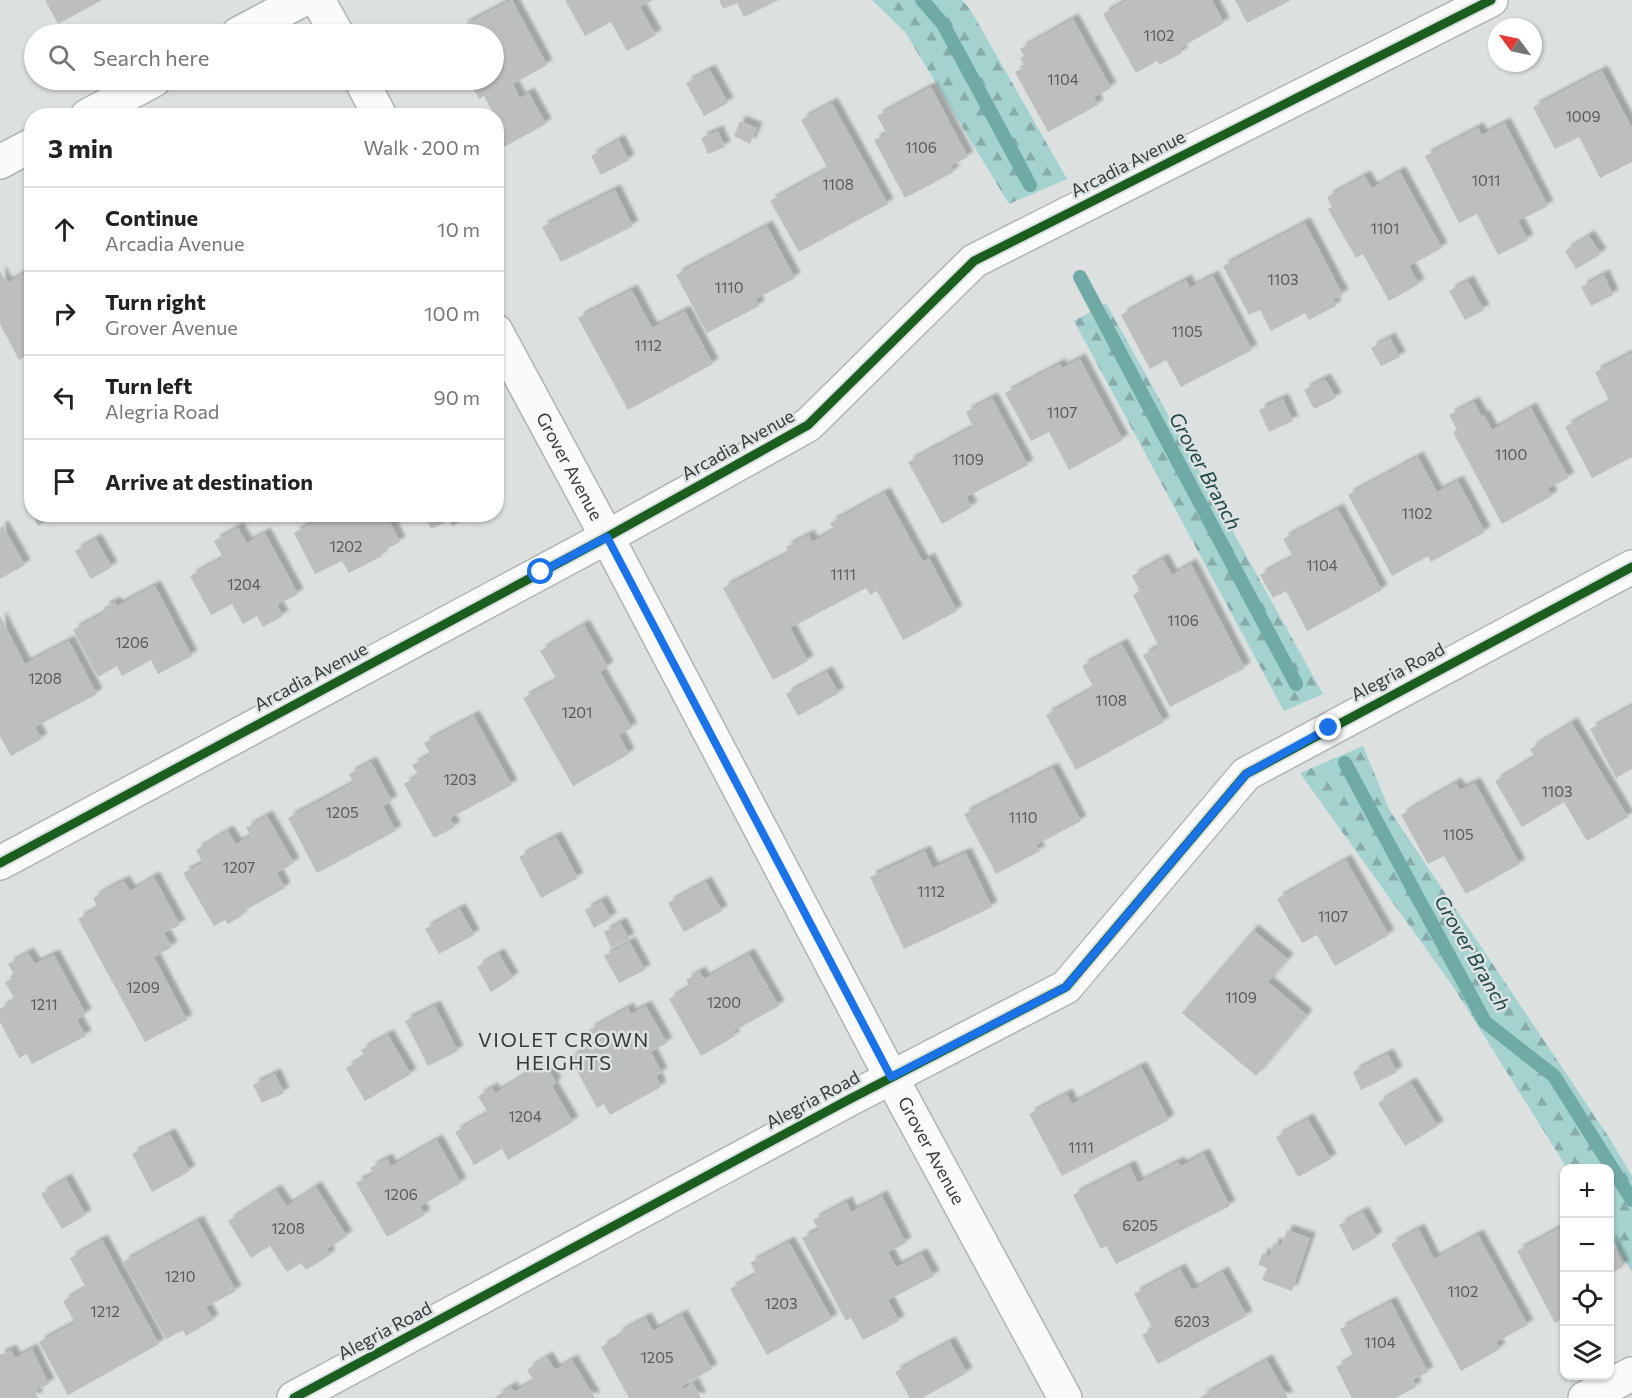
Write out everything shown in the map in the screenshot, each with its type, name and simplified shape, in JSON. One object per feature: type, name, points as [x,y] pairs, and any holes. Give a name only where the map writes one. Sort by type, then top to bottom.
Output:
[{"type":"street","points":[[257,24],[302,0]]},
{"type":"street","points":[[318,0],[331,24]]},
{"type":"street","name":"Arcadia Avenue","points":[[0,863],[607,537],[808,425],[974,261],[1491,0]]},
{"type":"street","points":[[102,108],[135,90]]},
{"type":"street","points":[[366,90],[376,108]]},
{"type":"street","points":[[0,162],[24,149]]},
{"type":"street","name":"Grover Avenue","points":[[504,346],[891,1077],[1065,1398]]},
{"type":"street","name":"Alegria Road","points":[[294,1398],[891,1077],[1066,987],[1246,774],[1632,567]]},
{"type":"street","points":[[1585,1398],[1632,1374]]},
{"type":"green space","points":[[872,0],[962,0],[970,9],[1067,179],[1009,204],[905,32]]},
{"type":"green space","points":[[1106,303],[1323,694],[1284,711],[1074,321]]},
{"type":"green space","points":[[1363,746],[1390,811],[1610,1139],[1632,1176],[1632,1272],[1614,1243],[1614,1164],[1564,1164],[1454,988],[1300,773]]},
{"type":"building","points":[[45,0],[102,0],[58,24]]},
{"type":"building","points":[[512,0],[547,65],[513,84],[520,98],[529,93],[546,124],[504,147],[504,108],[490,108],[484,96],[479,99],[474,90],[504,90],[504,24],[466,24]]},
{"type":"building","points":[[565,0],[653,0],[640,7],[656,35],[627,51],[611,22],[585,36]]},
{"type":"building","points":[[719,0],[779,0],[744,17],[737,3],[723,9]]},
{"type":"building","points":[[1128,0],[1212,0],[1224,23],[1180,48],[1182,53],[1159,65],[1157,61],[1136,73],[1103,14]]},
{"type":"building","points":[[1235,0],[1291,0],[1247,23]]},
{"type":"building","points":[[1073,19],[1111,88],[1094,97],[1098,105],[1048,132],[1015,72],[1025,67],[1020,58],[1024,56],[1020,49]]},
{"type":"building","points":[[710,70],[728,103],[704,116],[686,83]]},
{"type":"building","points":[[1602,71],[1632,128],[1632,162],[1600,178],[1579,137],[1555,149],[1533,107]]},
{"type":"building","points":[[931,87],[968,157],[951,166],[954,172],[905,198],[874,140],[887,134],[877,116]]},
{"type":"building","points":[[832,103],[888,204],[799,252],[770,201],[828,169],[801,120]]},
{"type":"building","points":[[740,121],[757,128],[750,144],[734,136]]},
{"type":"building","points":[[1505,123],[1548,206],[1518,221],[1528,240],[1498,255],[1477,214],[1459,223],[1425,156],[1478,128],[1482,135]]},
{"type":"building","points":[[718,131],[725,147],[708,154],[701,138]]},
{"type":"building","points":[[619,140],[629,160],[601,175],[591,156]]},
{"type":"building","points":[[1400,172],[1442,248],[1409,266],[1419,284],[1389,301],[1363,254],[1356,258],[1328,209],[1332,207],[1327,197],[1365,176],[1372,188]]},
{"type":"building","points":[[615,190],[633,226],[561,262],[542,227]]},
{"type":"building","points":[[1305,223],[1343,295],[1333,300],[1336,306],[1309,320],[1305,313],[1271,331],[1260,310],[1249,315],[1223,266]]},
{"type":"building","points":[[767,226],[795,278],[756,299],[759,306],[707,333],[676,275]]},
{"type":"building","points":[[1589,236],[1601,254],[1576,269],[1565,251]]},
{"type":"building","points":[[0,271],[7,283],[24,273],[24,357],[19,360],[0,324]]},
{"type":"building","points":[[1604,275],[1613,295],[1591,306],[1581,287]]},
{"type":"building","points":[[1213,276],[1252,350],[1181,387],[1166,360],[1150,369],[1121,315],[1186,280],[1190,288]]},
{"type":"building","points":[[1468,281],[1484,310],[1465,320],[1449,291]]},
{"type":"building","points":[[632,290],[652,328],[685,311],[713,364],[628,410],[578,318]]},
{"type":"building","points":[[1390,338],[1400,357],[1381,366],[1371,348]]},
{"type":"building","points":[[1632,353],[1632,457],[1592,478],[1565,427],[1610,402],[1595,372]]},
{"type":"building","points":[[1080,359],[1123,440],[1069,470],[1049,432],[1031,441],[1005,393],[1060,364],[1062,368]]},
{"type":"building","points":[[1325,379],[1336,398],[1314,409],[1304,390]]},
{"type":"building","points":[[992,398],[1028,465],[966,497],[972,507],[942,524],[908,462],[973,427],[966,412]]},
{"type":"building","points":[[1283,399],[1293,421],[1269,432],[1259,410]]},
{"type":"building","points":[[1474,402],[1492,430],[1531,408],[1569,478],[1548,488],[1552,496],[1502,524],[1453,432],[1457,430],[1449,415]]},
{"type":"building","points":[[1418,457],[1437,492],[1458,481],[1485,532],[1431,562],[1428,556],[1392,576],[1348,495]]},
{"type":"building","points":[[885,493],[923,562],[929,558],[957,611],[903,640],[877,591],[870,595],[866,588],[790,628],[808,661],[773,680],[723,588],[789,553],[786,547],[809,535],[812,542],[835,530],[830,523]]},
{"type":"building","points":[[1338,509],[1382,590],[1307,631],[1286,591],[1273,598],[1260,575],[1293,557],[1283,539]]},
{"type":"building","points":[[314,522],[390,522],[400,542],[380,552],[382,556],[349,573],[342,561],[315,574],[294,533]]},
{"type":"building","points":[[427,522],[446,522],[431,529]]},
{"type":"building","points":[[3,526],[25,565],[0,579],[0,528]]},
{"type":"building","points":[[238,528],[247,543],[265,533],[298,594],[277,605],[283,616],[263,627],[257,616],[243,624],[232,604],[211,615],[190,576],[223,558],[214,541]]},
{"type":"building","points":[[96,539],[112,567],[91,579],[75,551]]},
{"type":"building","points":[[1163,559],[1172,575],[1191,564],[1245,668],[1170,707],[1143,655],[1159,647],[1133,595],[1140,591],[1132,576]]},
{"type":"building","points":[[155,586],[192,656],[158,674],[151,660],[122,676],[117,666],[98,677],[73,630],[106,612],[104,607],[115,602],[117,606]]},
{"type":"building","points":[[0,616],[25,664],[69,641],[97,694],[35,727],[42,739],[11,756],[0,736]]},
{"type":"building","points":[[584,625],[608,667],[600,672],[632,728],[619,735],[629,754],[573,786],[523,698],[557,680],[540,651]]},
{"type":"building","points":[[1122,644],[1164,722],[1076,770],[1046,715],[1094,688],[1082,666]]},
{"type":"building","points":[[827,672],[839,693],[798,716],[786,694]]},
{"type":"building","points":[[1632,706],[1632,769],[1616,778],[1590,729]]},
{"type":"building","points":[[474,716],[512,785],[450,818],[455,827],[434,838],[404,784],[419,776],[412,765],[431,755],[424,743]]},
{"type":"building","points":[[1572,723],[1628,817],[1587,841],[1564,802],[1522,827],[1495,781],[1535,757],[1530,749]]},
{"type":"building","points":[[371,762],[392,801],[383,806],[396,831],[317,873],[288,818],[354,783],[349,774]]},
{"type":"building","points":[[1053,768],[1081,821],[1036,845],[1040,851],[996,874],[964,814]]},
{"type":"building","points":[[1456,783],[1460,790],[1475,783],[1520,864],[1466,894],[1444,856],[1428,864],[1401,815]]},
{"type":"building","points":[[267,816],[294,863],[277,873],[285,888],[240,913],[242,916],[228,924],[225,920],[214,926],[183,873],[203,863],[196,850],[228,831],[236,844],[251,836],[246,828]]},
{"type":"building","points":[[556,837],[578,878],[541,898],[519,857]]},
{"type":"building","points":[[925,851],[933,868],[966,853],[992,907],[904,949],[870,877]]},
{"type":"building","points":[[1346,860],[1389,935],[1335,966],[1317,935],[1302,943],[1277,899]]},
{"type":"building","points":[[154,877],[180,925],[164,933],[172,947],[154,957],[187,1020],[145,1042],[78,919],[98,908],[93,898],[110,888],[124,881],[130,891]]},
{"type":"building","points":[[706,882],[722,911],[684,932],[668,903]]},
{"type":"building","points":[[602,901],[611,918],[594,928],[585,910]]},
{"type":"building","points":[[460,909],[474,935],[439,954],[425,929]]},
{"type":"building","points":[[621,923],[629,939],[611,948],[604,932]]},
{"type":"building","points":[[1253,930],[1288,959],[1268,982],[1307,1015],[1256,1076],[1182,1013]]},
{"type":"building","points":[[630,942],[645,970],[619,983],[604,956]]},
{"type":"building","points":[[28,953],[35,964],[54,955],[86,1014],[77,1020],[86,1036],[32,1064],[27,1054],[19,1058],[0,1022],[0,1009],[15,1000],[5,982],[15,977],[8,964]]},
{"type":"building","points":[[499,954],[513,978],[491,992],[477,967]]},
{"type":"building","points":[[749,954],[779,1006],[732,1032],[735,1036],[701,1056],[669,999],[690,987],[686,980],[700,972],[704,979]]},
{"type":"building","points":[[435,1006],[458,1051],[428,1066],[405,1021]]},
{"type":"building","points":[[646,1006],[667,1043],[651,1052],[662,1073],[656,1076],[661,1087],[610,1115],[604,1104],[597,1108],[570,1058],[596,1044],[589,1030],[628,1008],[631,1014]]},
{"type":"building","points":[[388,1035],[411,1074],[365,1101],[346,1068],[365,1057],[361,1050]]},
{"type":"building","points":[[1388,1054],[1397,1072],[1361,1090],[1353,1072]]},
{"type":"building","points":[[545,1063],[556,1083],[552,1086],[573,1122],[508,1160],[502,1149],[474,1165],[455,1132],[488,1113],[478,1096],[492,1088],[495,1093]]},
{"type":"building","points":[[1141,1067],[1169,1120],[1062,1176],[1029,1114],[1067,1094],[1072,1104]]},
{"type":"building","points":[[275,1074],[284,1093],[262,1103],[253,1085]]},
{"type":"building","points":[[1411,1083],[1438,1126],[1405,1146],[1378,1103]]},
{"type":"building","points":[[1308,1119],[1331,1159],[1298,1177],[1276,1137]]},
{"type":"building","points":[[170,1134],[190,1171],[152,1192],[132,1154]]},
{"type":"building","points":[[437,1140],[461,1183],[420,1206],[425,1215],[387,1237],[356,1183],[374,1174],[370,1168],[387,1159],[391,1166]]},
{"type":"building","points":[[1204,1154],[1230,1206],[1116,1264],[1106,1246],[1101,1249],[1073,1195],[1130,1166],[1138,1183],[1178,1162],[1181,1166]]},
{"type":"building","points":[[66,1179],[86,1215],[62,1229],[41,1194]]},
{"type":"building","points":[[316,1187],[347,1236],[327,1249],[330,1255],[306,1270],[301,1263],[287,1272],[270,1246],[251,1258],[228,1221],[276,1190],[287,1206]]},
{"type":"building","points":[[882,1196],[906,1243],[888,1252],[896,1267],[922,1254],[934,1276],[888,1300],[899,1321],[863,1340],[851,1318],[846,1321],[802,1238],[819,1230],[813,1220],[847,1202],[851,1212]]},
{"type":"building","points":[[1363,1212],[1377,1237],[1353,1251],[1339,1225]]},
{"type":"building","points":[[198,1221],[236,1291],[206,1307],[213,1320],[186,1336],[183,1330],[166,1339],[123,1262]]},
{"type":"building","points":[[1560,1228],[1560,1320],[1555,1323],[1517,1251]]},
{"type":"building","points":[[1419,1229],[1434,1259],[1478,1235],[1528,1325],[1496,1342],[1500,1349],[1461,1371],[1391,1244]]},
{"type":"building","points":[[1287,1230],[1310,1238],[1292,1291],[1262,1280],[1267,1268],[1258,1265],[1263,1253],[1269,1256],[1274,1243],[1281,1246]]},
{"type":"building","points":[[102,1240],[159,1344],[68,1395],[39,1342],[75,1323],[63,1301],[86,1288],[70,1258]]},
{"type":"building","points":[[789,1242],[832,1319],[767,1355],[730,1289],[757,1274],[750,1263]]},
{"type":"building","points":[[1614,1246],[1624,1266],[1614,1272]]},
{"type":"building","points":[[1180,1269],[1192,1290],[1223,1272],[1247,1316],[1158,1364],[1142,1335],[1153,1329],[1134,1294]]},
{"type":"building","points":[[1391,1302],[1428,1372],[1413,1380],[1416,1387],[1395,1398],[1352,1398],[1336,1367],[1354,1357],[1340,1329]]},
{"type":"building","points":[[682,1315],[712,1369],[682,1386],[683,1389],[693,1383],[701,1398],[629,1398],[601,1347],[618,1338],[617,1334],[646,1318],[653,1331]]},
{"type":"building","points":[[950,1342],[967,1373],[922,1398],[910,1398],[895,1372]]},
{"type":"building","points":[[32,1349],[49,1384],[35,1391],[38,1398],[0,1398],[0,1355],[11,1350],[15,1358]]},
{"type":"building","points":[[547,1357],[555,1370],[572,1360],[595,1398],[494,1398],[511,1387],[514,1392],[534,1381],[527,1370]]},
{"type":"building","points":[[1267,1360],[1288,1398],[1199,1398]]},
{"type":"waterway","name":"Grover Branch","points":[[922,0],[943,24],[1030,185]]},
{"type":"waterway","name":"Grover Branch","points":[[1080,277],[1296,684]]},
{"type":"waterway","name":"Grover Branch","points":[[1345,763],[1485,1022],[1554,1076],[1632,1200]]},
{"type":"cycle path","points":[[0,863],[607,537],[808,425],[974,261],[1491,0]]},
{"type":"cycle path","points":[[294,1398],[848,1100],[1066,987],[1246,774],[1632,567]]},
{"type":"district","name":"VIOLET CROWN HEIGHTS","points":[[564,1052]]},
{"type":"route","points":[[541,572],[607,537],[891,1077],[1066,987],[1246,774],[1329,728]]}]
